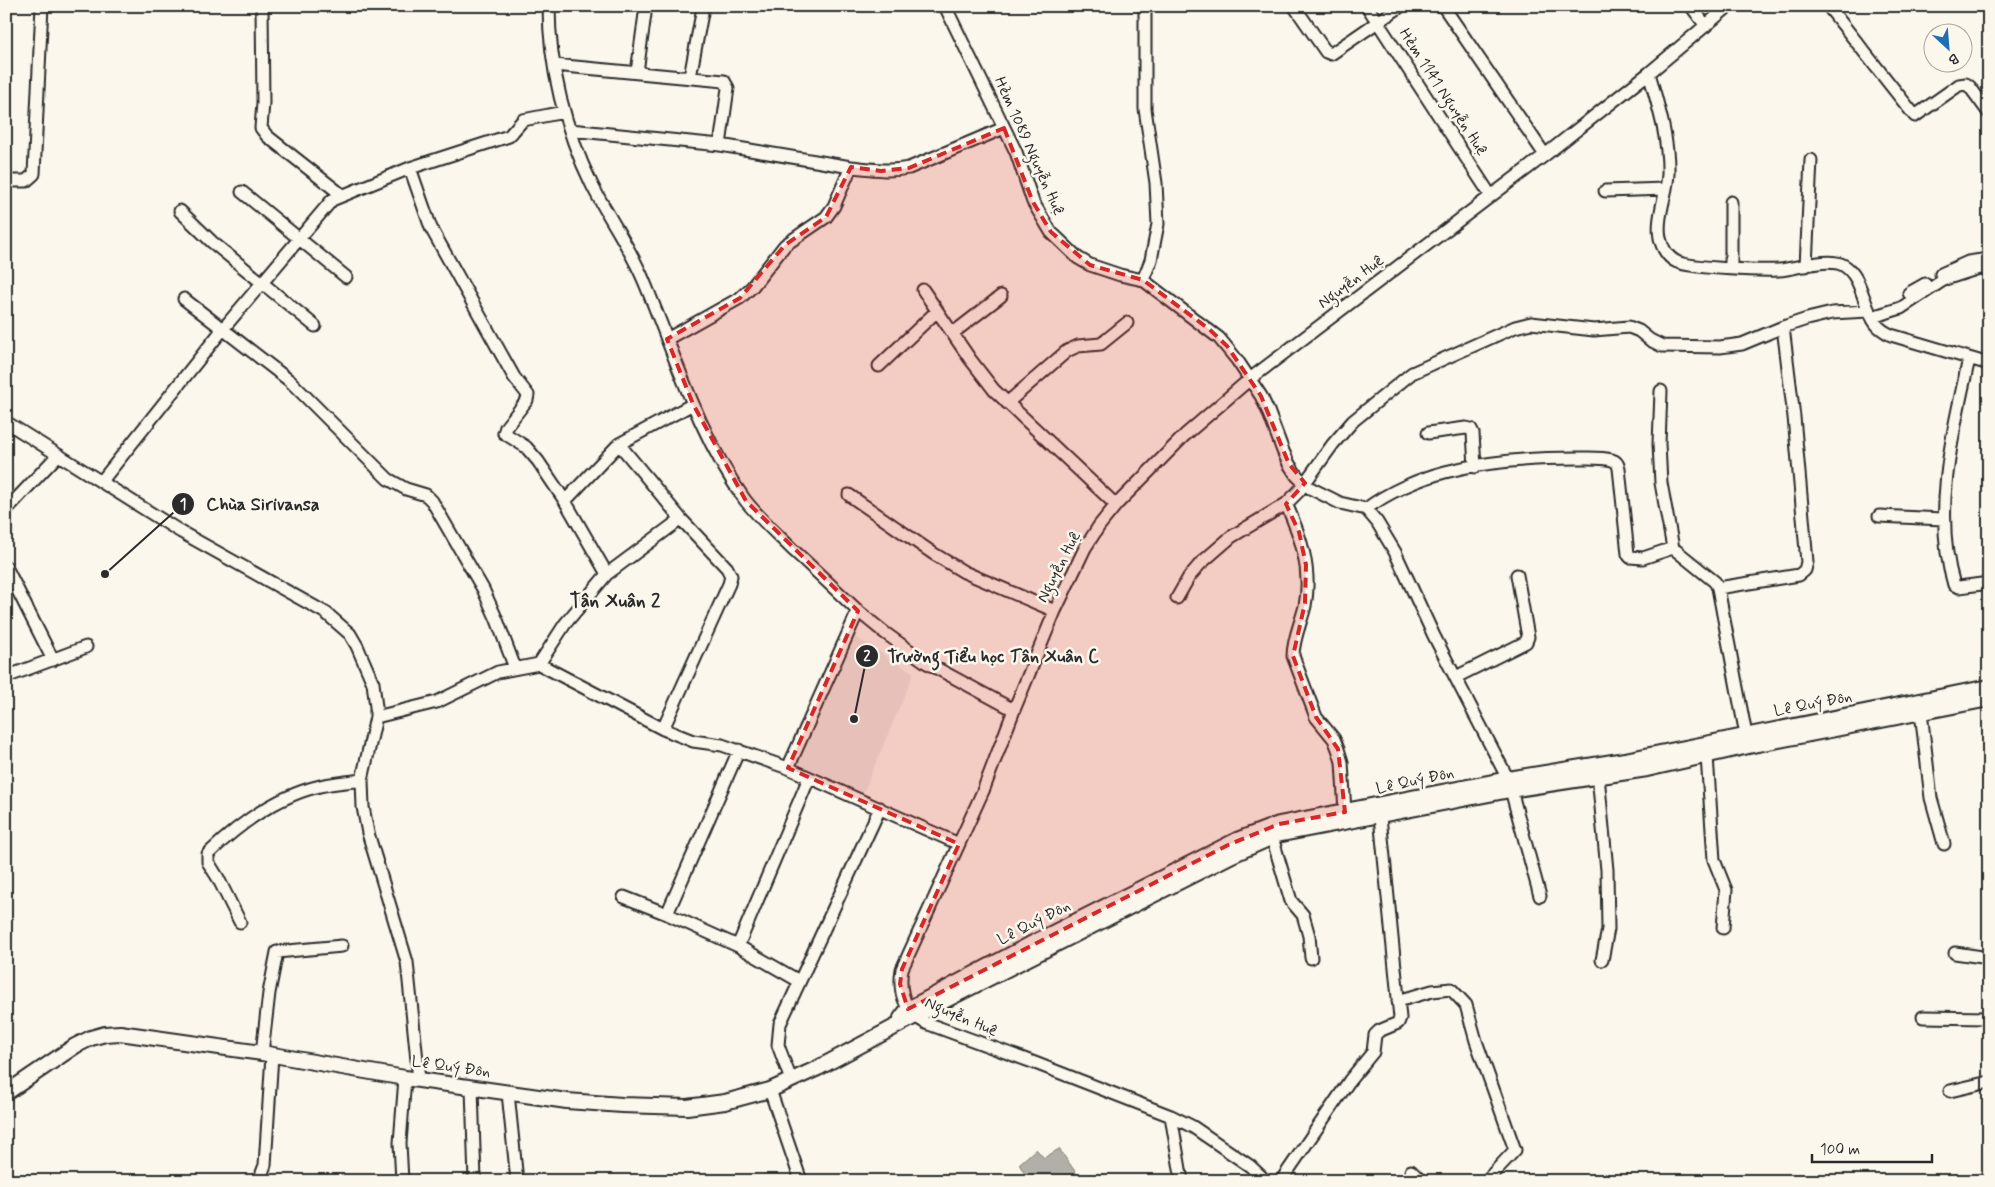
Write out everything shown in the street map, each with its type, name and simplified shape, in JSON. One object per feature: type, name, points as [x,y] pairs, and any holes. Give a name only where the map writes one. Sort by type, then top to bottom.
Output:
[{"type":"main road","name":"Lê Quý Đôn","points":[[6,1093],[75,1046],[91,1038],[105,1034],[129,1034],[267,1054],[412,1079],[576,1102],[686,1106],[725,1102],[770,1090],[818,1068],[893,1029],[911,1013],[1151,890],[1240,839],[1279,824],[1509,785],[1647,769],[1989,687]]},
{"type":"main road","name":"Lê Quý Đôn","points":[[1151,890],[1272,837],[1380,816],[1509,785],[1746,735],[1921,712],[1989,699]]},
{"type":"street","points":[[6,181],[26,181],[34,174],[42,6]]},
{"type":"street","points":[[262,6],[263,103],[261,128],[267,136],[342,194]]},
{"type":"street","points":[[549,6],[550,42],[564,112],[570,130],[592,185],[643,279],[693,404],[732,479],[746,501],[764,522],[858,611],[885,633],[928,663],[1014,710]]},
{"type":"street","name":"Hẻm 1089 Nguyễn Huệ","points":[[945,6],[1018,158],[1033,202],[1051,232],[1078,258],[1090,265],[1120,276],[1143,280],[1218,338],[1250,379],[1268,411],[1288,464],[1310,488],[1340,503],[1366,509]]},
{"type":"street","points":[[1143,280],[1151,260],[1158,224],[1156,183],[1145,109],[1145,6]]},
{"type":"street","points":[[1294,6],[1326,52],[1330,54],[1402,6]]},
{"type":"street","name":"Hẻm 1141 Nguyễn Huệ","points":[[1367,6],[1491,196]]},
{"type":"street","points":[[1443,6],[1545,155]]},
{"type":"street","points":[[1691,6],[1706,26]]},
{"type":"street","name":"Nguyễn Huệ","points":[[1266,1181],[1250,1166],[1193,1127],[1170,1116],[1035,1063],[926,1024],[911,1013],[900,984],[902,969],[983,791],[1054,611],[1085,548],[1099,526],[1116,505],[1185,435],[1250,379],[1545,155],[1649,73],[1729,6]]},
{"type":"street","points":[[1828,6],[1915,116],[1959,85],[1966,84],[1989,113]]},
{"type":"street","points":[[690,78],[702,13]]},
{"type":"street","points":[[636,72],[645,14]]},
{"type":"street","points":[[554,65],[721,80],[728,85],[720,145]]},
{"type":"street","points":[[1649,73],[1666,137],[1668,157],[1660,237],[1666,253],[1678,262],[1686,264],[1731,268],[1778,270],[1828,262],[1843,265],[1853,275],[1870,314],[1878,326],[1891,335],[1989,364]]},
{"type":"street","points":[[101,482],[223,330],[329,203],[342,194],[410,168],[509,136],[523,120],[564,112]]},
{"type":"street","points":[[570,130],[720,145],[851,167],[896,171],[909,168],[1004,128]]},
{"type":"street","points":[[1806,266],[1811,160]]},
{"type":"street","points":[[667,339],[740,298],[752,287],[785,245],[826,217],[834,206],[851,167]]},
{"type":"street","points":[[410,168],[431,228],[514,377],[528,395],[528,400],[505,430],[505,434],[531,452],[565,500],[607,574]]},
{"type":"street","points":[[1605,190],[1666,189]]},
{"type":"street","points":[[242,192],[346,277]]},
{"type":"street","points":[[1731,202],[1731,268]]},
{"type":"street","points":[[180,211],[212,242],[261,284],[315,326]]},
{"type":"street","points":[[1909,293],[1944,272],[1968,262],[1989,259]]},
{"type":"street","points":[[1176,598],[1188,577],[1216,548],[1238,532],[1286,504],[1305,483],[1333,444],[1353,421],[1412,374],[1524,324],[1594,330],[1629,327],[1639,331],[1650,340],[1662,346],[1720,347],[1742,344],[1783,326],[1832,314],[1870,314],[1901,308],[1945,279],[1979,268],[1989,269]]},
{"type":"street","points":[[923,290],[984,378],[1007,403],[1116,505]]},
{"type":"street","points":[[952,333],[1001,296]]},
{"type":"street","points":[[184,299],[290,381],[388,479],[406,489],[429,496],[444,518],[483,590],[497,620],[515,668]]},
{"type":"street","points":[[879,366],[937,311]]},
{"type":"street","points":[[1007,403],[1067,351],[1078,346],[1101,344],[1127,323]]},
{"type":"street","points":[[1718,588],[1799,575],[1805,570],[1807,562],[1794,417],[1783,326]]},
{"type":"street","points":[[1968,359],[1947,472],[1944,519],[1954,585],[1959,587],[1989,583]]},
{"type":"street","points":[[1660,391],[1659,444],[1661,484],[1673,548],[1715,582],[1718,588],[1746,735]]},
{"type":"street","points":[[565,500],[619,444],[693,404]]},
{"type":"street","points":[[6,422],[181,532],[306,601],[338,623],[358,646],[367,665],[375,692],[376,717],[362,780],[362,800],[368,833],[407,962],[412,1079],[400,1143],[402,1181]]},
{"type":"street","points":[[1428,433],[1471,429],[1476,467]]},
{"type":"street","points":[[619,444],[681,519],[727,568],[731,576],[730,584],[663,729]]},
{"type":"street","points":[[6,510],[58,455]]},
{"type":"street","points":[[1540,896],[1509,785],[1434,636],[1395,552],[1377,522],[1366,509],[1376,502],[1446,472],[1534,459],[1590,458],[1612,460],[1617,463],[1619,468],[1628,554],[1643,558],[1673,548]]},
{"type":"street","points":[[849,495],[934,554],[964,572],[1054,611]]},
{"type":"street","points":[[1286,504],[1299,532],[1306,565],[1305,604],[1294,647],[1294,656],[1316,717],[1334,739],[1338,749],[1342,762],[1345,812]]},
{"type":"street","points":[[1879,516],[1944,519]]},
{"type":"street","points":[[539,664],[565,624],[607,574],[681,519]]},
{"type":"street","points":[[6,567],[53,660]]},
{"type":"street","points":[[1456,677],[1526,642],[1528,637],[1517,576]]},
{"type":"street","points":[[788,768],[858,611]]},
{"type":"street","points":[[6,677],[86,647]]},
{"type":"street","points":[[376,717],[424,706],[450,696],[498,672],[539,664],[663,729],[693,741],[722,745],[739,750],[788,768],[959,844]]},
{"type":"street","points":[[1921,712],[1931,798],[1944,844]]},
{"type":"street","points":[[667,914],[739,750]]},
{"type":"street","points":[[1707,756],[1714,860],[1726,890],[1723,928]]},
{"type":"street","points":[[1598,776],[1607,870],[1608,929],[1602,960]]},
{"type":"street","points":[[738,946],[809,778]]},
{"type":"street","points":[[240,922],[208,862],[208,854],[229,834],[256,814],[282,800],[320,786],[362,780]]},
{"type":"street","points":[[791,1080],[778,1045],[780,1024],[880,808]]},
{"type":"street","points":[[1281,1181],[1350,1080],[1373,1052],[1375,1035],[1379,1030],[1398,1023],[1400,1018],[1380,816]]},
{"type":"street","points":[[1272,837],[1291,901],[1303,915],[1309,936],[1311,958]]},
{"type":"street","points":[[624,897],[738,946],[799,981]]},
{"type":"street","points":[[259,1181],[265,1166],[269,993],[277,952],[342,946]]},
{"type":"street","points":[[1955,953],[1989,958]]},
{"type":"street","points":[[1398,1001],[1432,991],[1451,989],[1466,1005],[1476,1041],[1514,1150],[1486,1181]]},
{"type":"street","points":[[1923,1017],[1989,1018]]},
{"type":"street","points":[[1950,1091],[1989,1082]]},
{"type":"street","points":[[472,1088],[476,1181]]},
{"type":"street","points":[[770,1090],[801,1181]]},
{"type":"street","points":[[508,1093],[517,1181]]},
{"type":"street","points":[[1170,1116],[1182,1181]]},
{"type":"street","points":[[1411,1171],[1420,1181]]},
{"type":"highlighted area","points":[[1004,128],[1033,202],[1051,232],[1090,265],[1143,280],[1209,329],[1227,346],[1261,396],[1289,464],[1305,483],[1286,504],[1299,532],[1306,565],[1305,603],[1293,656],[1316,717],[1338,749],[1345,812],[1279,824],[1228,845],[908,1009],[900,984],[902,969],[959,844],[788,768],[858,611],[746,501],[693,404],[667,339],[740,298],[785,245],[826,217],[851,167],[881,171],[909,168]]},
{"type":"shaded area","points":[[852,635],[914,673],[862,796],[793,764]]},
{"type":"shaded area","points":[[1036,1149],[1044,1158],[1059,1149],[1082,1181],[1029,1181],[1019,1164]]},
{"type":"place","name":"Chùa Sirivansa","points":[[105,574]]},
{"type":"place","name":"Trường Tiểu học Tân Xuân C","points":[[854,719]]},
{"type":"district","name":"Tân Xuân 2","points":[[615,601]]}]
